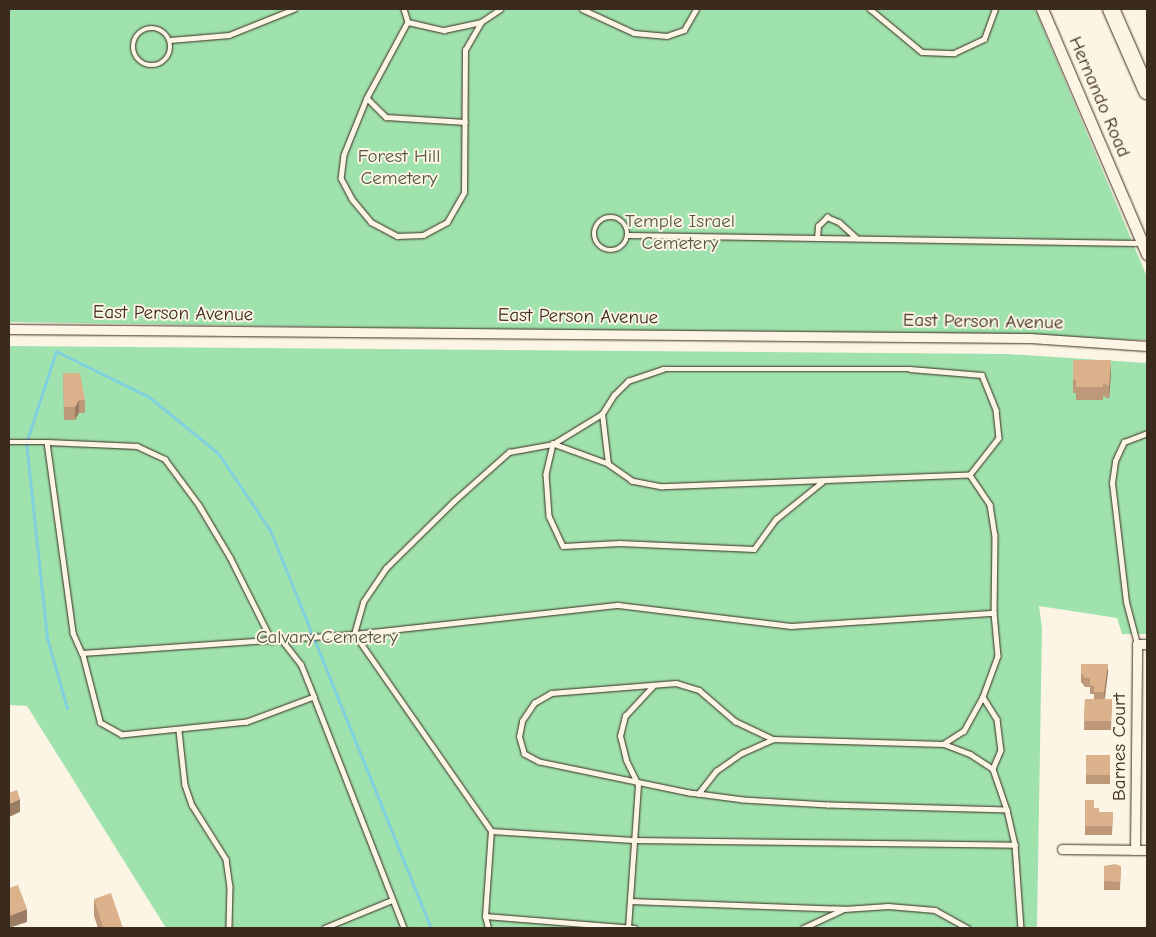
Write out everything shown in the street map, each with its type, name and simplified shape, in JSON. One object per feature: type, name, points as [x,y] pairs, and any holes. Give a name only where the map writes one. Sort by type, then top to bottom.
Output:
[{"type":"highway","points":[[1111,9],[1147,91]]},
{"type":"street","name":"Hernando Road","points":[[1042,9],[1145,248]]},
{"type":"street","name":"East Person Avenue","points":[[9,329],[1030,338],[1147,346]]},
{"type":"street","points":[[1137,644],[1147,644]]},
{"type":"street","name":"Barnes Court","points":[[1135,850],[1137,644]]},
{"type":"street","points":[[1062,849],[1147,850]]},
{"type":"lane","points":[[170,40],[229,35],[294,9]]},
{"type":"lane","points":[[404,9],[408,22],[367,98],[344,155],[341,178],[352,199],[371,222],[397,236],[423,235],[447,222],[464,192],[465,50],[481,22]]},
{"type":"lane","points":[[408,22],[444,30],[481,22],[500,9]]},
{"type":"lane","points":[[582,9],[634,33],[667,36],[684,30],[696,9]]},
{"type":"lane","points":[[870,9],[922,52],[954,53],[984,38],[995,9]]},
{"type":"lane","points":[[146,28],[162,30],[170,40],[170,55],[157,66],[144,65],[134,54],[135,37],[146,28]]},
{"type":"lane","points":[[367,98],[386,117],[465,122]]},
{"type":"lane","points":[[610,217],[624,224],[628,234],[620,250],[608,252],[598,246],[593,234],[599,221],[610,217]]},
{"type":"lane","points":[[817,238],[818,226],[827,217],[839,222],[857,238]]},
{"type":"lane","points":[[628,234],[857,238],[1145,248]]},
{"type":"lane","points":[[354,634],[364,602],[386,568],[454,502],[510,452],[553,444],[602,414],[614,395],[628,381],[663,369],[892,369],[982,374],[996,410],[999,438],[970,475],[662,487],[632,481],[608,464],[553,444]]},
{"type":"lane","points":[[602,414],[608,464]]},
{"type":"lane","points":[[1137,644],[1126,602],[1112,483],[1115,461],[1124,442],[1147,433]]},
{"type":"lane","points":[[9,442],[137,446],[165,459],[199,505],[230,557],[272,641]]},
{"type":"lane","points":[[47,442],[72,633],[82,652],[100,723],[122,735],[247,722],[314,697]]},
{"type":"lane","points":[[553,444],[546,474],[549,516],[563,546],[619,544],[754,549],[776,519],[823,481]]},
{"type":"lane","points":[[944,744],[964,731],[983,697],[998,656],[994,613],[995,535],[990,505],[970,475]]},
{"type":"lane","points":[[82,652],[328,637],[618,605],[791,626],[994,613]]},
{"type":"lane","points":[[354,634],[491,831],[485,916],[488,928]]},
{"type":"lane","points":[[282,640],[300,664],[314,697],[404,928]]},
{"type":"lane","points":[[1007,810],[828,806],[698,794],[638,785],[539,762],[524,754],[519,737],[522,721],[534,703],[552,692],[676,683],[699,690],[735,721],[773,739],[944,744],[970,754],[993,769],[1007,810],[1015,845],[1021,928]]},
{"type":"lane","points":[[628,928],[638,785],[626,760],[620,736],[625,716],[654,685]]},
{"type":"lane","points":[[983,697],[997,719],[1001,750],[993,769]]},
{"type":"lane","points":[[179,730],[185,785],[192,805],[226,859],[230,886],[229,928]]},
{"type":"lane","points":[[698,794],[716,772],[742,753],[773,739]]},
{"type":"lane","points":[[491,831],[633,840],[1015,845]]},
{"type":"lane","points":[[324,928],[392,900]]},
{"type":"lane","points":[[630,901],[844,909],[888,906],[934,910],[968,928]]},
{"type":"lane","points":[[803,928],[844,909]]},
{"type":"lane","points":[[485,916],[635,928]]},
{"type":"green space","name":"Forest Hill Cemetery","points":[[9,9],[1035,9],[1147,277],[1147,340],[9,322]]},
{"type":"green space","name":"Calvary Cemetery","points":[[9,346],[1008,354],[1147,363],[1147,634],[1122,634],[1117,618],[1039,606],[1042,628],[1037,928],[166,928],[27,706],[9,705]]},
{"type":"building","points":[[1073,360],[1111,360],[1109,386],[1103,383],[1103,387],[1076,387],[1076,380],[1073,380]]},
{"type":"building","points":[[63,373],[80,373],[85,400],[79,400],[75,407],[64,407]]},
{"type":"building","points":[[1081,664],[1108,664],[1104,692],[1094,692],[1094,686],[1090,685],[1090,678],[1085,678],[1081,673]]},
{"type":"building","points":[[1085,699],[1112,699],[1111,721],[1084,721]]},
{"type":"building","points":[[1086,755],[1110,755],[1110,775],[1086,775]]},
{"type":"building","points":[[17,790],[20,799],[9,804],[9,793]]},
{"type":"building","points":[[1085,800],[1094,800],[1094,808],[1099,808],[1099,812],[1113,812],[1112,826],[1085,826]]},
{"type":"building","points":[[1115,864],[1121,866],[1120,882],[1104,881],[1104,866]]},
{"type":"building","points":[[18,885],[27,909],[9,916],[9,888]]},
{"type":"building","points":[[111,893],[123,928],[99,928],[103,927],[94,899]]},
{"type":"waterway","points":[[67,708],[47,638],[26,443],[56,351],[149,397],[218,453],[270,530],[431,928]]},
{"type":"park label","name":"Temple Israel Cemetery","points":[[680,233]]}]
